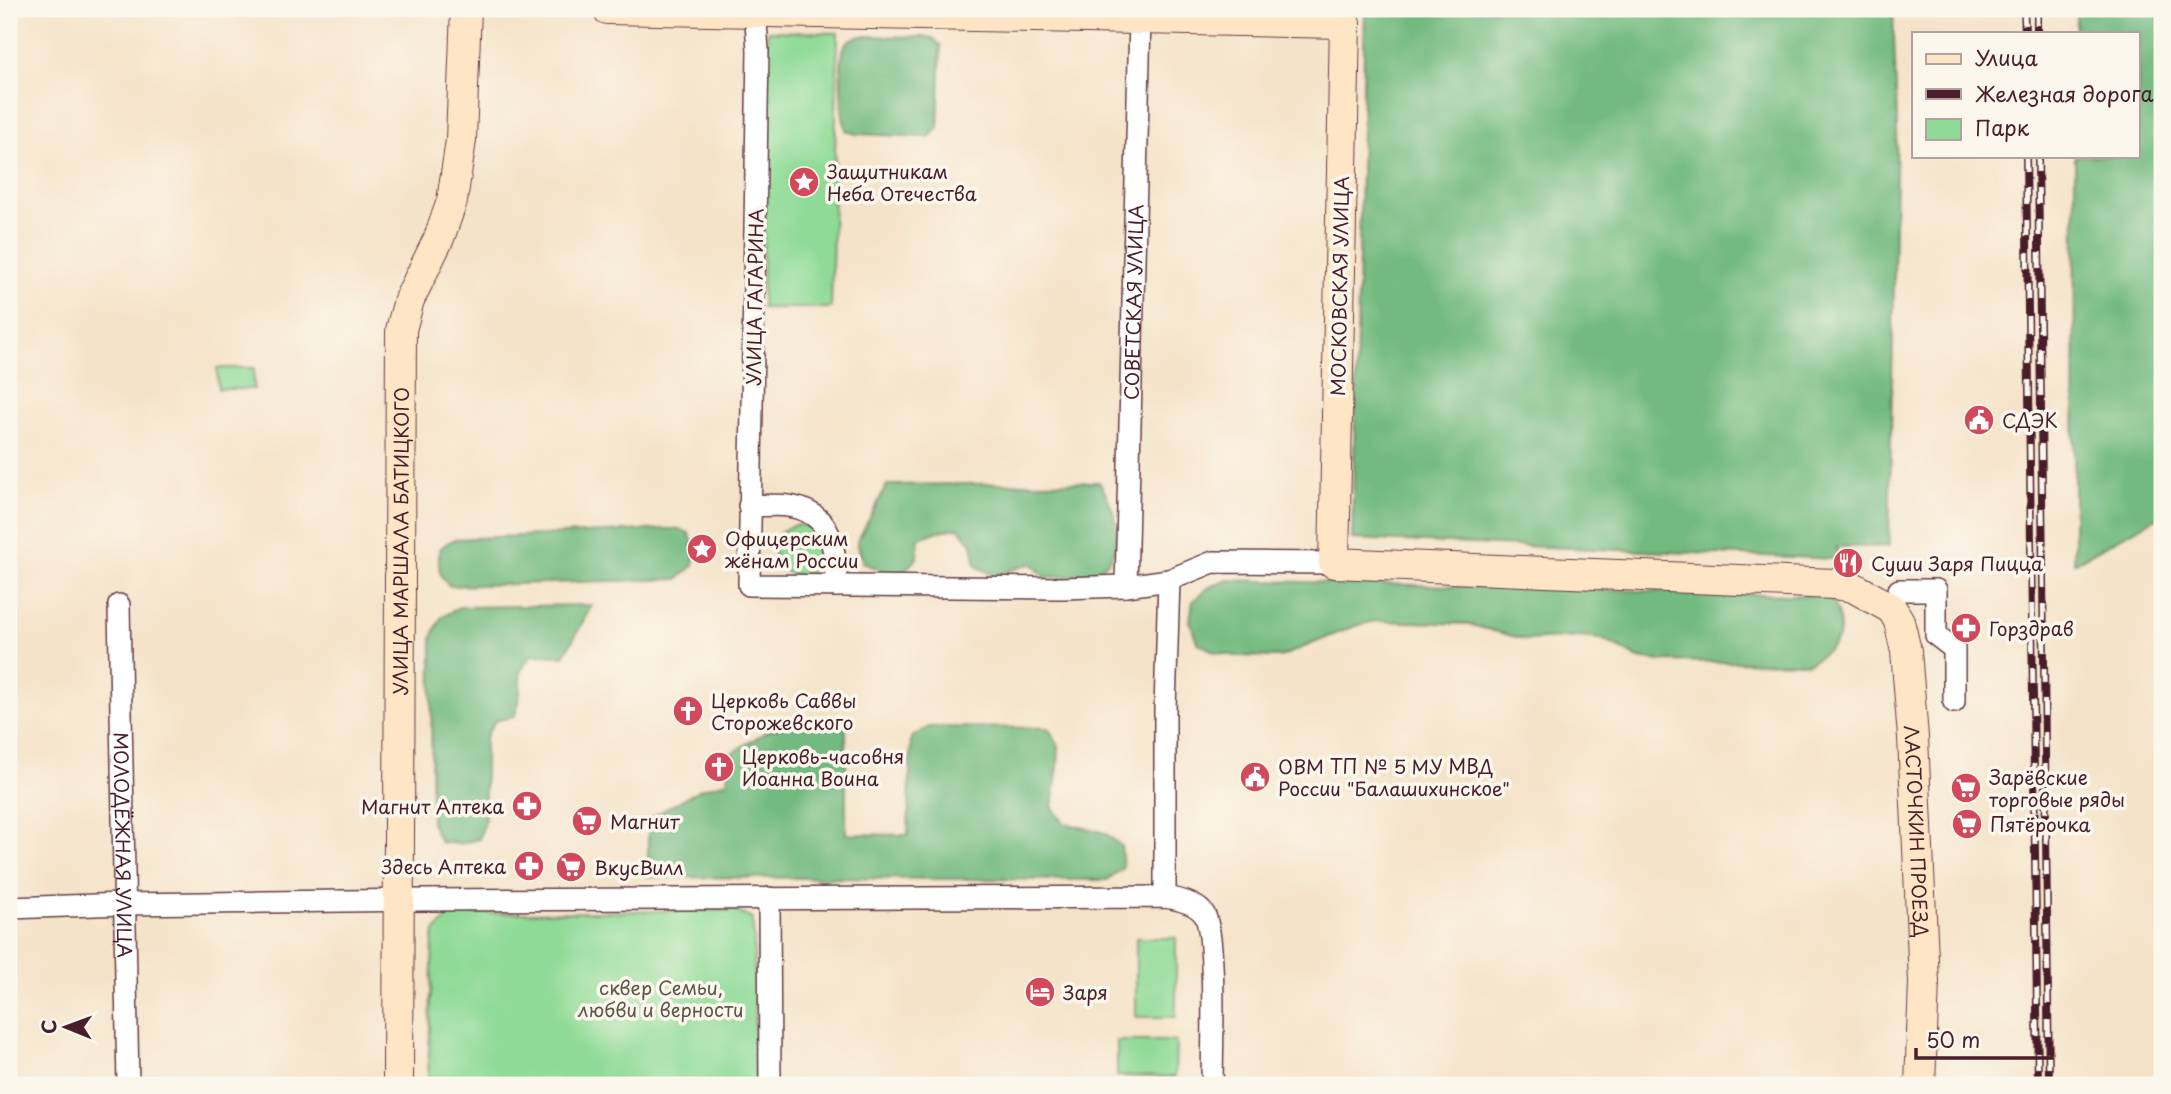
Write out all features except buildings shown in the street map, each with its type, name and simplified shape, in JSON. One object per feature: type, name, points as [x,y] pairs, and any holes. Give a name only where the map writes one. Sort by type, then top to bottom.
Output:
[{"type":"street","name":"УЛИЦА МАРШАЛА БАТИЦКОГО","points":[[398,1085],[401,330],[409,300],[439,238],[452,201],[461,140],[466,9]]},
{"type":"street","points":[[607,9],[1041,12],[1140,19],[1345,16]]},
{"type":"street","name":"УЛИЦА ГАГАРИНА","points":[[756,10],[758,50],[749,585],[836,586]]},
{"type":"street","name":"МОСКОВСКАЯ УЛИЦА","points":[[1334,563],[1345,16]]},
{"type":"street","name":"СОВЕТСКАЯ УЛИЦА","points":[[1126,586],[1140,19]]},
{"type":"street","points":[[750,506],[788,506],[806,511],[819,520],[830,533],[835,548],[836,586],[1062,589],[1126,586],[1168,580],[1213,562],[1334,563]]},
{"type":"street","name":"ЛАСТОЧКИН ПРОЕЗД","points":[[1334,563],[1834,584],[1853,587],[1892,610],[1899,621],[1906,651],[1913,737],[1924,982],[1920,1085]]},
{"type":"street","points":[[1165,897],[1168,580]]},
{"type":"street","points":[[1899,590],[1936,590],[1936,635],[1954,649],[1954,702]]},
{"type":"street","name":"МОЛОДЁЖНАЯ УЛИЦА","points":[[119,605],[128,1085]]},
{"type":"street","points":[[9,908],[399,900],[1165,897],[1184,901],[1203,913],[1211,938],[1212,1085]]},
{"type":"street","points":[[769,898],[769,1085]]},
{"type":"green space","points":[[1365,9],[1893,9],[1897,118],[1889,546],[1837,547],[1837,559],[1352,539]]},
{"type":"green space","points":[[2076,9],[2162,9],[2162,515],[2074,563],[2075,158],[2140,158],[2140,32],[2076,32]]},
{"type":"green space","points":[[768,31],[838,33],[831,308],[762,308]]},
{"type":"green space","points":[[861,36],[933,38],[941,46],[938,128],[929,137],[856,134],[847,131],[842,103],[842,55],[847,43]]},
{"type":"green space","points":[[217,368],[254,368],[254,389],[218,389]]},
{"type":"green space","points":[[1099,482],[1115,518],[1116,543],[1105,564],[1088,574],[1044,577],[1032,563],[994,576],[976,566],[972,544],[959,528],[919,538],[917,558],[903,572],[883,571],[863,563],[857,542],[887,485]]},
{"type":"green space","points":[[799,525],[817,532],[824,550],[817,568],[799,575],[781,568],[774,550],[781,532]]},
{"type":"green space","points":[[679,529],[689,533],[693,544],[694,565],[678,579],[450,586],[440,570],[439,550],[456,539]]},
{"type":"green space","points":[[1228,580],[1829,596],[1840,627],[1835,643],[1808,663],[1658,661],[1639,658],[1602,639],[1581,637],[1527,640],[1468,624],[1375,621],[1355,626],[1280,657],[1235,656],[1215,652],[1197,642],[1190,621],[1193,601],[1209,587]]},
{"type":"green space","points":[[592,605],[564,656],[531,655],[520,672],[520,693],[515,716],[495,721],[485,738],[485,820],[479,839],[459,844],[440,842],[431,822],[432,637],[441,618],[459,607]]},
{"type":"green space","points":[[787,725],[846,727],[846,834],[908,835],[911,738],[929,727],[1048,728],[1059,746],[1052,807],[1064,823],[1105,833],[1121,846],[1123,868],[1107,880],[648,877],[648,819],[701,789],[727,782],[730,754],[766,732]]},
{"type":"green space","name":"сквер Семьи, любви и верности","points":[[734,910],[752,919],[755,1085],[428,1085],[433,939],[436,930],[451,914]]},
{"type":"green space","points":[[1136,938],[1176,938],[1176,1017],[1136,1017]]},
{"type":"green space","points":[[1117,1041],[1176,1041],[1175,1077],[1117,1076]]},
{"type":"railway","points":[[2024,9],[2025,32]]},
{"type":"railway","points":[[2037,9],[2037,32]]},
{"type":"railway","points":[[2026,158],[2038,1085]]},
{"type":"railway","points":[[2038,158],[2049,1085]]},
{"type":"place","name":"Защитникам Неба Отечества","points":[[804,182]]},
{"type":"place","name":"СДЭК","points":[[1979,420]]},
{"type":"place","name":"Офицерским жёнам России","points":[[702,549]]},
{"type":"place","name":"Суши Заря Пицца","points":[[1848,563]]},
{"type":"place","name":"Горздрав","points":[[1966,628]]},
{"type":"place","name":"Церковь Саввы Сторожевского","points":[[688,711]]},
{"type":"place","name":"Церковь-часовня Иоанна Воина","points":[[719,767]]},
{"type":"place","name":"ОВМ ТП № 5 МУ МВД России \"Балашихинское\"","points":[[1255,777]]},
{"type":"place","name":"Зарёвские торговые ряды","points":[[1966,788]]},
{"type":"place","name":"Магнит Аптека","points":[[527,806]]},
{"type":"place","name":"Магнит","points":[[587,821]]},
{"type":"place","name":"Пятёрочка","points":[[1967,824]]},
{"type":"place","name":"Здесь Аптека","points":[[529,866]]},
{"type":"place","name":"ВкусВилл","points":[[571,867]]},
{"type":"place","name":"Заря","points":[[1040,992]]}]
